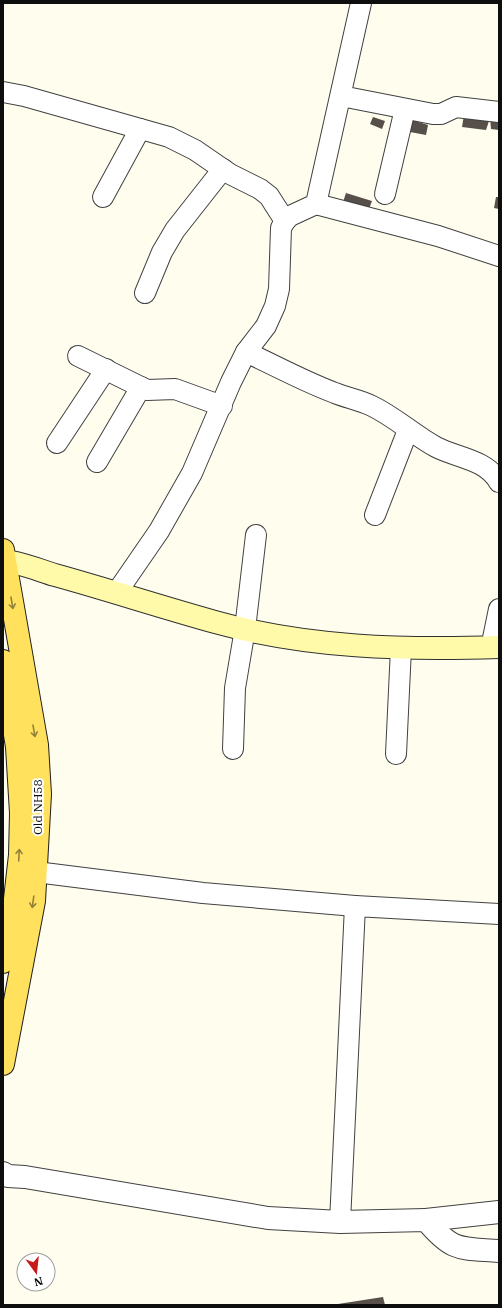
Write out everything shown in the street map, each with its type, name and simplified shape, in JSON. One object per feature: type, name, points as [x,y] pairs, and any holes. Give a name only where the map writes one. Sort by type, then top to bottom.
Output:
[{"type":"main road","points":[[4,558],[216,622],[296,639],[366,647],[495,647]]},
{"type":"main road","name":"Old NH58","points":[[3,1064],[34,900],[40,794],[37,745],[4,558]]},
{"type":"main road","name":"Old NH58","points":[[3,661],[17,747],[20,855],[15,898],[3,962]]},
{"type":"street","points":[[316,204],[361,3]]},
{"type":"street","points":[[3,92],[24,96],[169,137],[195,150],[223,169],[260,189],[269,196],[285,221]]},
{"type":"street","points":[[341,96],[433,114],[441,114],[456,107],[467,107],[499,112]]},
{"type":"street","points":[[385,194],[405,109]]},
{"type":"street","points":[[103,197],[140,129]]},
{"type":"street","points":[[145,293],[162,252],[175,230],[223,169]]},
{"type":"street","points":[[117,592],[176,503],[192,473],[246,352],[266,326],[275,306],[279,289],[281,232],[285,221],[290,216],[316,204],[438,236],[499,256]]},
{"type":"street","points":[[246,352],[317,385],[372,406],[441,450],[476,462],[489,470],[499,482]]},
{"type":"street","points":[[78,356],[141,386],[154,390],[175,389],[222,406]]},
{"type":"street","points":[[57,443],[106,369]]},
{"type":"street","points":[[96,462],[141,386]]},
{"type":"street","points":[[375,515],[408,430]]},
{"type":"street","points":[[233,749],[235,688],[245,629],[256,536]]},
{"type":"street","points":[[495,647],[499,609]]},
{"type":"street","points":[[396,754],[401,648]]},
{"type":"street","points":[[36,872],[203,893],[355,906],[499,914]]},
{"type":"street","points":[[340,1222],[355,906]]},
{"type":"street","points":[[5,1176],[24,1177],[268,1218],[340,1222],[426,1220],[499,1212]]},
{"type":"street","points":[[426,1220],[449,1244],[461,1248],[499,1251]]},
{"type":"building","points":[[464,115],[490,118],[486,130],[462,127]]},
{"type":"building","points":[[373,117],[385,121],[382,129],[370,124]]},
{"type":"building","points":[[490,118],[499,120],[499,130],[491,129]]},
{"type":"building","points":[[412,120],[428,125],[426,135],[410,132]]},
{"type":"building","points":[[346,193],[372,201],[369,209],[342,205]]},
{"type":"building","points":[[496,197],[499,197],[499,209],[494,208]]},
{"type":"building","points":[[383,1297],[385,1305],[338,1305],[338,1304]]}]
